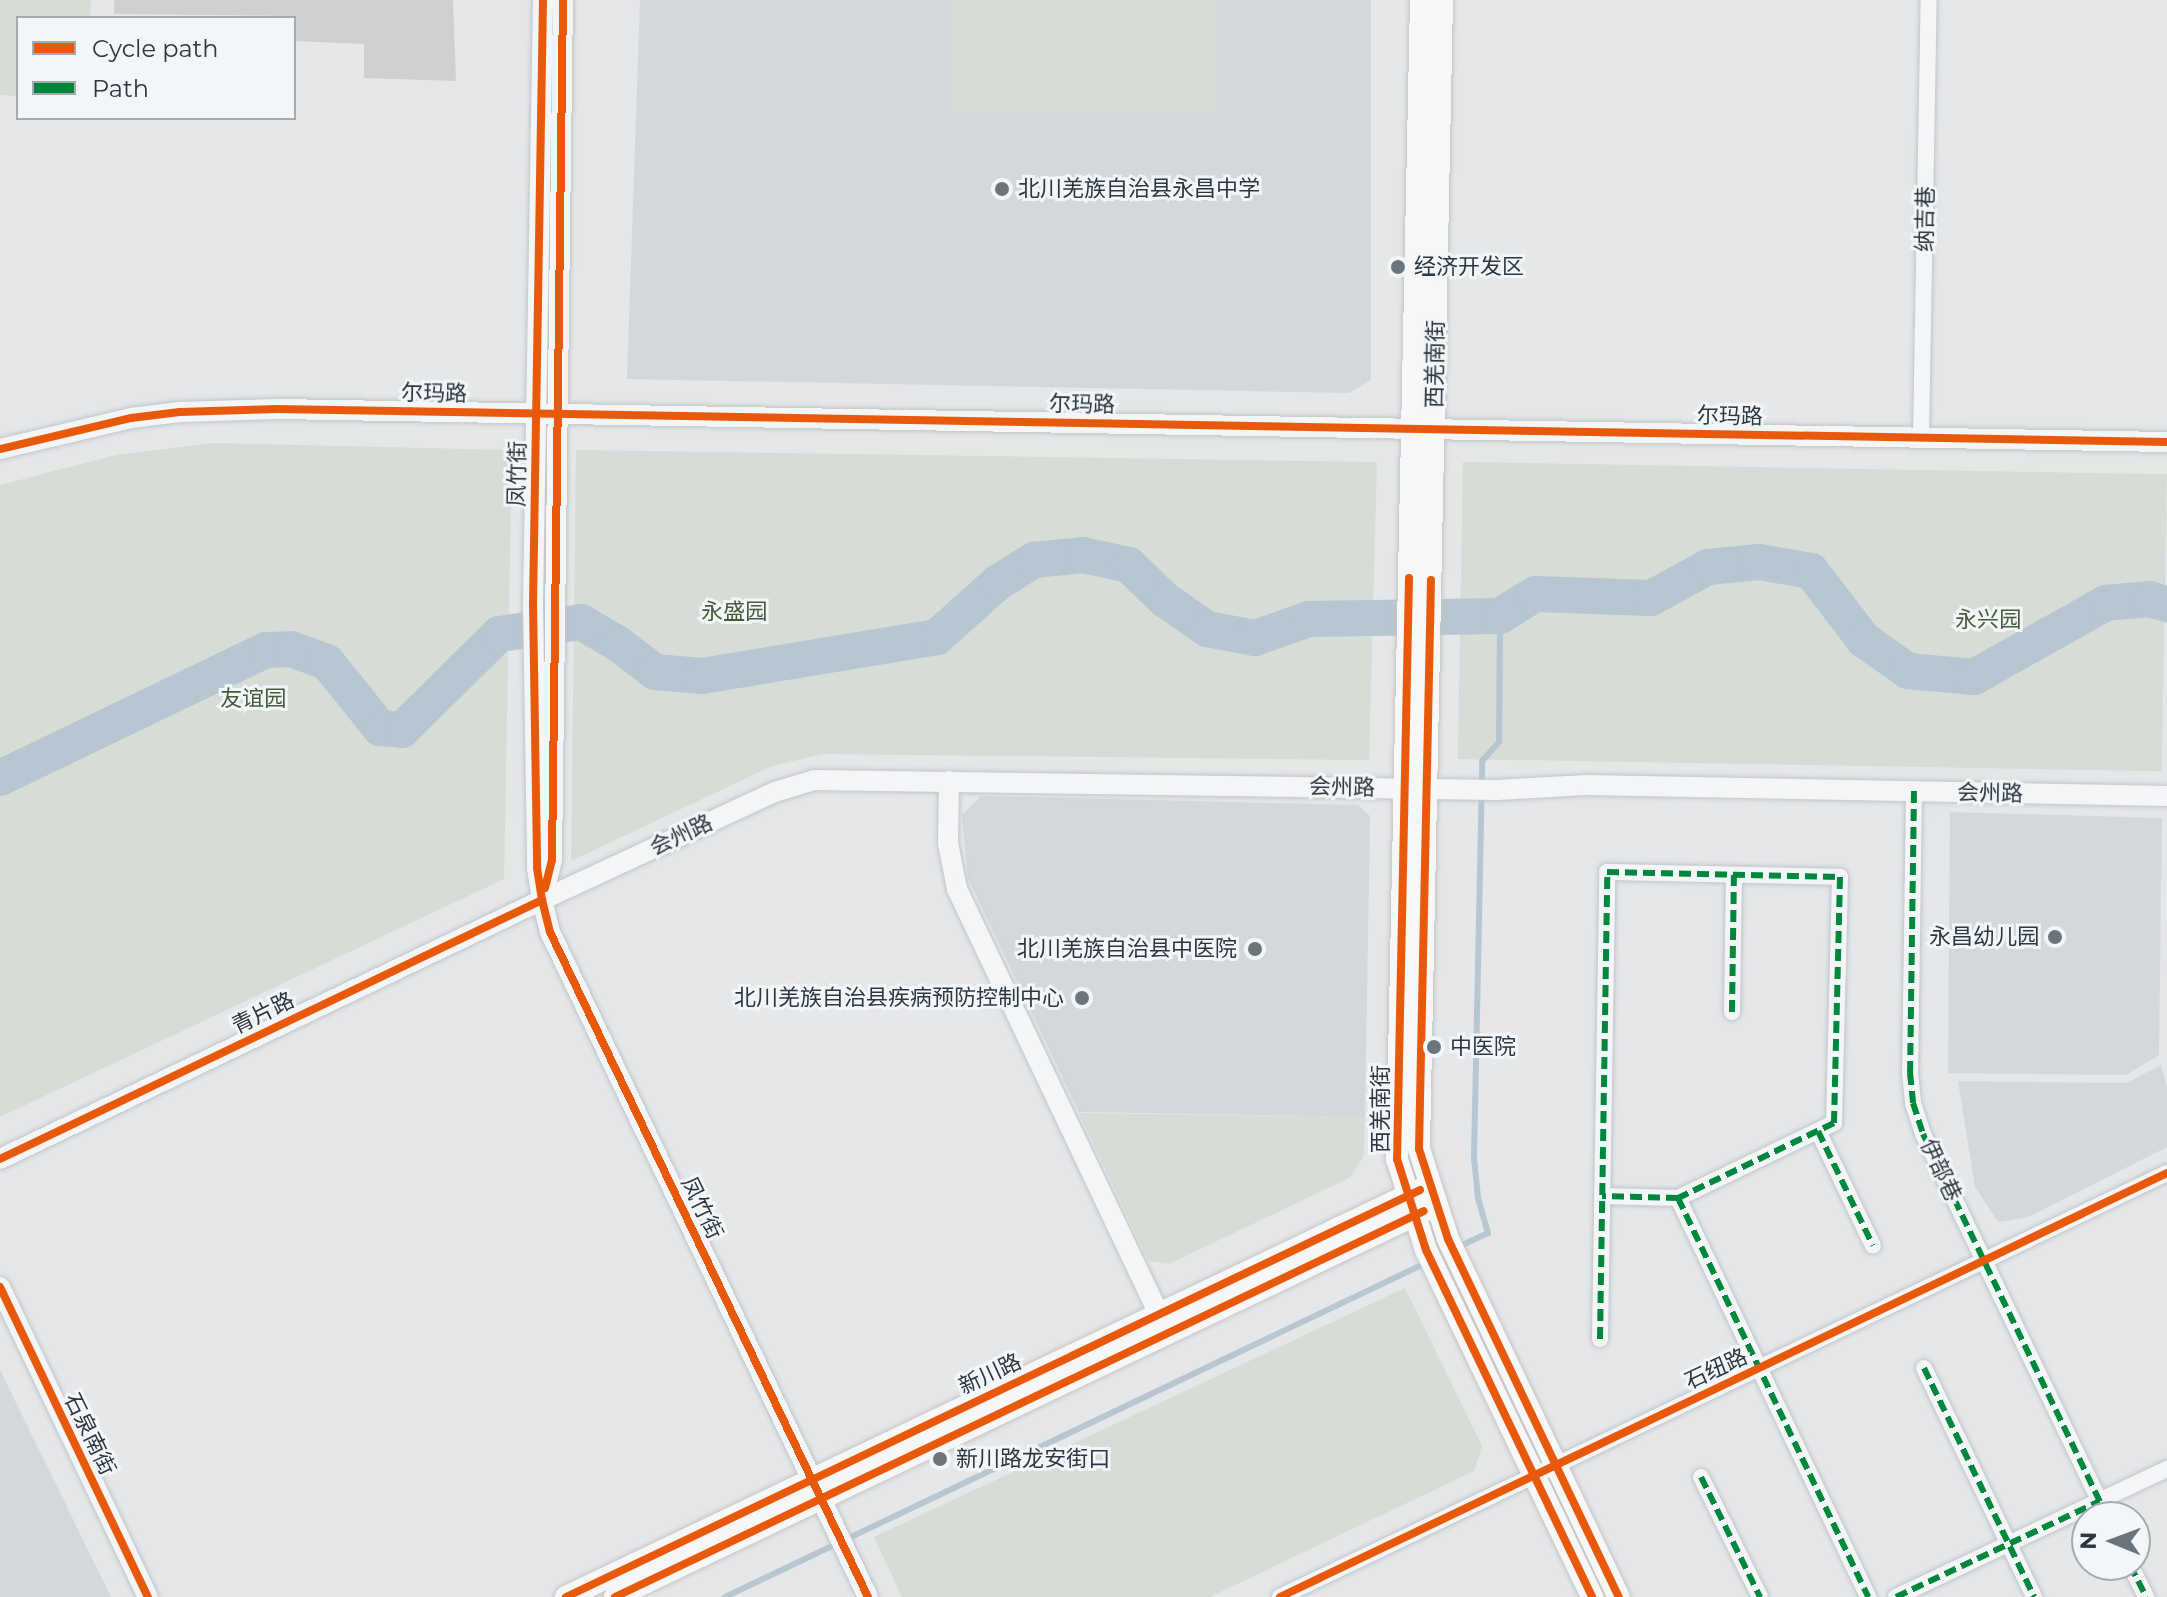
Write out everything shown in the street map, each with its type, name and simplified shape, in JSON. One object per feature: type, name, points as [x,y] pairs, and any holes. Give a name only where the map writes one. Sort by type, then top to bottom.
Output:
[{"type":"main road","name":"西羌南街","points":[[1421,0],[1423,429]]},
{"type":"main road","name":"西羌南街","points":[[1442,0],[1423,429],[1418,643],[1419,1149],[1448,1239],[1619,1597]]},
{"type":"main road","name":"西羌南街","points":[[1416,788],[1397,1159],[1426,1250],[1592,1597]]},
{"type":"main road","name":"新川路","points":[[566,1597],[816,1489],[1434,1195]]},
{"type":"main road","name":"新川路","points":[[615,1597],[816,1489]]},
{"type":"street","name":"凤竹街","points":[[543,0],[533,603],[544,702],[552,860],[542,900],[550,932],[868,1597]]},
{"type":"street","name":"凤竹街","points":[[544,702],[555,603],[563,0]]},
{"type":"street","name":"纳吉巷","points":[[1921,438],[1929,0]]},
{"type":"street","name":"尔玛路","points":[[0,449],[82,427],[180,412],[277,409],[558,411],[2167,442]]},
{"type":"street","name":"会州路","points":[[542,900],[795,785],[834,779],[1497,790],[1586,785],[2167,796]]},
{"type":"street","points":[[949,781],[948,843],[957,889],[1163,1324]]},
{"type":"street","name":"伊部巷","points":[[1914,791],[1910,1073],[1913,1103],[1923,1134],[2100,1501]]},
{"type":"street","points":[[1600,1339],[1602,1196],[1607,872],[1840,877],[1834,1123],[1678,1198],[1602,1196]]},
{"type":"street","points":[[1732,1012],[1734,875]]},
{"type":"street","name":"青片路","points":[[0,1159],[542,900]]},
{"type":"street","points":[[1818,1131],[1873,1246]]},
{"type":"street","name":"石纽路","points":[[1280,1597],[2167,1173]]},
{"type":"street","points":[[1678,1198],[1868,1597]]},
{"type":"street","name":"石泉南街","points":[[0,1287],[148,1597]]},
{"type":"street","points":[[1924,1368],[2034,1597]]},
{"type":"street","points":[[2100,1501],[2167,1469]]},
{"type":"street","points":[[1701,1477],[1760,1597]]},
{"type":"street","points":[[1896,1597],[2071,1515]]},
{"type":"shaded area","name":"北川羌族自治县永昌中学","points":[[640,0],[1371,0],[1371,380],[1349,393],[627,379]]},
{"type":"shaded area","name":"北川羌族自治县中医院","points":[[981,796],[1358,805],[1370,816],[1365,1117],[1079,1112],[968,878],[962,815]]},
{"type":"shaded area","name":"永昌幼儿园","points":[[1950,812],[2162,818],[2159,1055],[2126,1075],[1948,1073]]},
{"type":"shaded area","points":[[2161,1065],[2167,1087],[2167,1147],[2028,1217],[1998,1222],[1975,1187],[1958,1081],[2126,1083]]},
{"type":"shaded area","points":[[0,1370],[111,1597],[0,1597]]},
{"type":"green space","points":[[0,0],[91,0],[90,16],[16,16],[16,96],[0,95]]},
{"type":"green space","points":[[951,0],[1216,0],[1216,113],[951,113]]},
{"type":"green space","name":"友谊园","points":[[214,443],[512,450],[504,879],[0,1117],[0,485],[116,455]]},
{"type":"green space","name":"永盛园","points":[[576,450],[1377,462],[1369,760],[823,754],[772,766],[571,861]]},
{"type":"green space","name":"永兴园","points":[[1463,462],[2167,474],[2162,771],[1458,759]]},
{"type":"green space","points":[[1079,1113],[1365,1117],[1364,1156],[1349,1178],[1169,1264],[1149,1261]]},
{"type":"green space","points":[[1405,1288],[1482,1446],[1474,1471],[1210,1597],[902,1597],[874,1537]]},
{"type":"building","points":[[114,0],[453,0],[456,81],[364,78],[364,44],[296,41],[296,16],[114,14]]},
{"type":"waterway","points":[[0,778],[266,650],[291,649],[327,662],[380,728],[402,730],[499,634],[581,622],[617,643],[655,672],[702,676],[937,637],[997,583],[1034,560],[1083,555],[1129,565],[1164,599],[1207,629],[1255,638],[1309,619],[1500,616],[1535,594],[1651,598],[1708,567],[1759,562],[1811,571],[1864,640],[1908,671],[1974,677],[2106,603],[2149,599],[2167,604]]},
{"type":"waterway","points":[[1458,1247],[1488,1233],[1478,1198],[1474,1157],[1482,761],[1499,742],[1500,616]]},
{"type":"waterway","points":[[725,1597],[1426,1263]]},
{"type":"marked path","points":[[1914,791],[1910,1073],[1913,1103],[1923,1134],[2099,1501]]},
{"type":"marked path","points":[[1600,1339],[1607,872],[1840,877],[1834,1123],[1678,1198],[1602,1196]]},
{"type":"marked path","points":[[1732,1012],[1734,875]]},
{"type":"marked path","points":[[1818,1131],[1873,1246]]},
{"type":"marked path","points":[[1678,1198],[1868,1597]]},
{"type":"marked path","points":[[1924,1368],[2034,1597]]},
{"type":"marked path","points":[[1701,1477],[1760,1597]]},
{"type":"marked path","points":[[1896,1597],[2071,1515]]},
{"type":"marked path","points":[[2138,1581],[2146,1597]]},
{"type":"cycle path","points":[[543,0],[533,603],[537,868],[542,900],[550,932],[868,1597]]},
{"type":"cycle path","points":[[545,888],[552,860],[563,0]]},
{"type":"cycle path","points":[[0,449],[131,418],[180,412],[277,409],[2167,442]]},
{"type":"cycle path","points":[[1409,578],[1397,1159],[1426,1250],[1592,1597]]},
{"type":"cycle path","points":[[1431,580],[1419,1149],[1448,1239],[1619,1597]]},
{"type":"cycle path","points":[[0,1159],[542,900]]},
{"type":"cycle path","points":[[1280,1597],[2167,1173]]},
{"type":"cycle path","points":[[566,1597],[1420,1190]]},
{"type":"cycle path","points":[[615,1597],[1424,1211]]},
{"type":"cycle path","points":[[0,1287],[148,1597]]},
{"type":"place","name":"北川羌族自治县永昌中学","points":[[1002,189]]},
{"type":"place","name":"经济开发区","points":[[1398,267]]},
{"type":"place","name":"永昌幼儿园","points":[[2055,937]]},
{"type":"place","name":"北川羌族自治县中医院","points":[[1255,949]]},
{"type":"place","name":"北川羌族自治县疾病预防控制中心","points":[[1082,998]]},
{"type":"place","name":"中医院","points":[[1434,1047]]},
{"type":"place","name":"新川路龙安街口","points":[[940,1459]]}]
